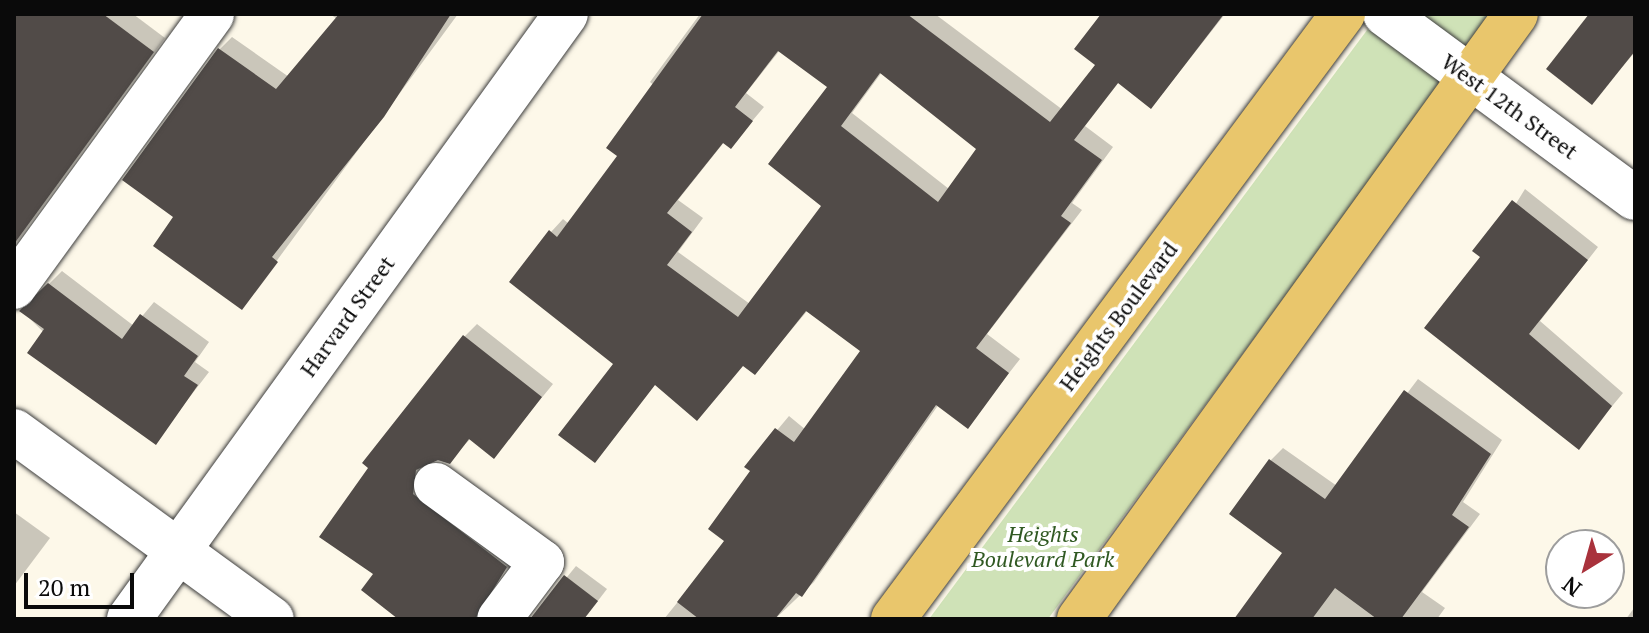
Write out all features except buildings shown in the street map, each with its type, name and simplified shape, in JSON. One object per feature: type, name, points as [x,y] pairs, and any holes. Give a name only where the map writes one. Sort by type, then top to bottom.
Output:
[{"type":"main road","name":"Heights Boulevard","points":[[893,619],[1343,14]]},
{"type":"main road","points":[[1079,619],[1516,14]]},
{"type":"street","points":[[14,287],[212,14]]},
{"type":"street","name":"Harvard Street","points":[[129,619],[566,14]]},
{"type":"street","name":"West 12th Street","points":[[1385,14],[1635,198]]},
{"type":"street","points":[[14,431],[272,619]]},
{"type":"street","points":[[436,485],[542,562],[499,619]]},
{"type":"green space","name":"Heights Boulevard Park","points":[[1379,14],[1492,14],[1048,619],[929,619]]}]
